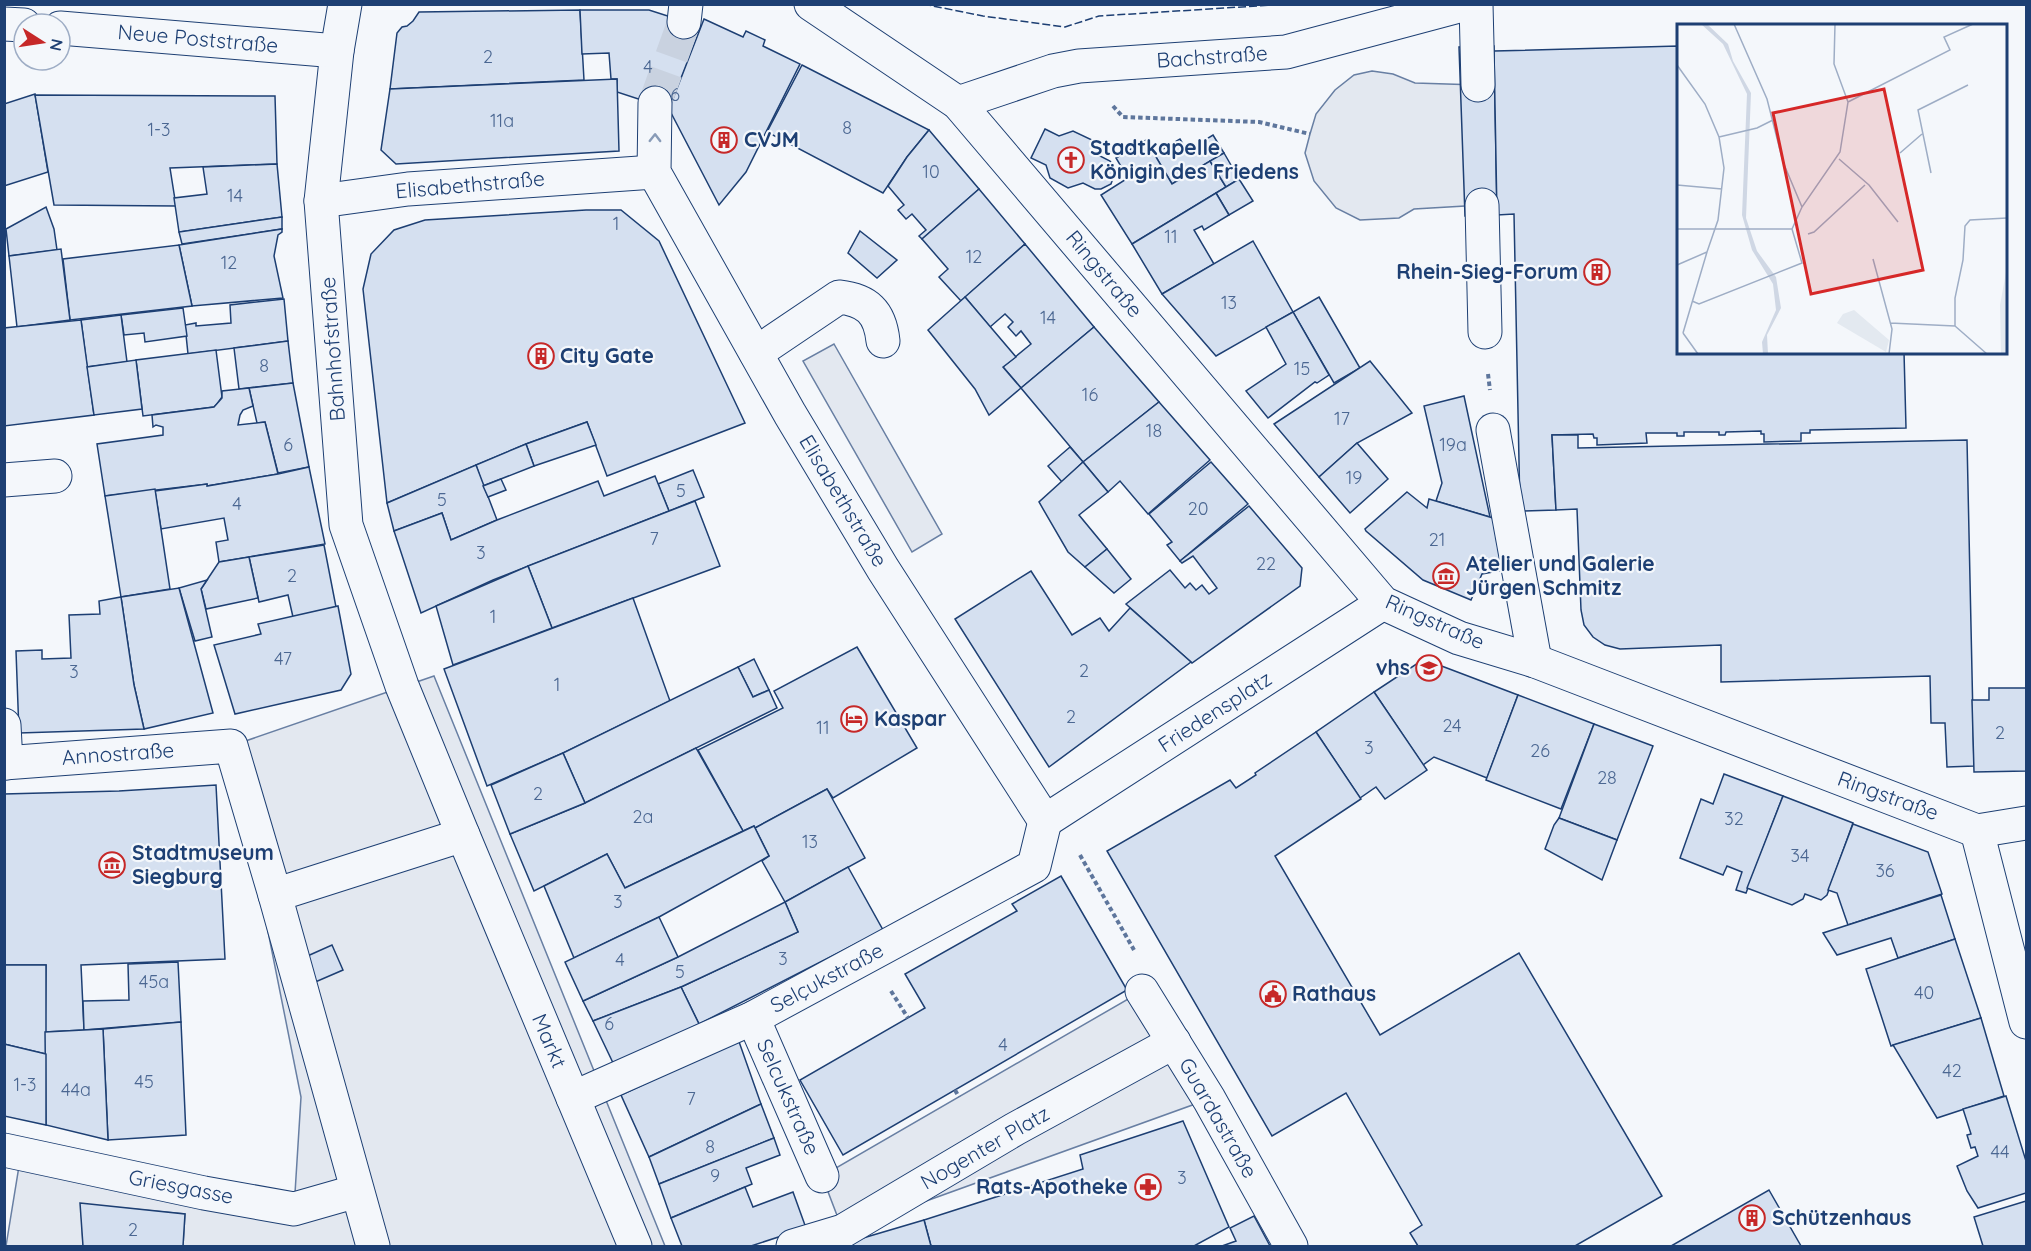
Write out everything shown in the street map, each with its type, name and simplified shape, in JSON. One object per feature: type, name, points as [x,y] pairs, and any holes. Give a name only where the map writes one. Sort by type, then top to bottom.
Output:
[{"type":"street","name":"Bahnhofstraße","points":[[345,4],[337,51],[321,201],[346,525],[402,686]]},
{"type":"street","name":"Ringstraße","points":[[812,4],[957,103],[1383,603],[1459,638],[1535,661],[1977,831]]},
{"type":"street","name":"Bachstraße","points":[[957,103],[1053,71],[1079,66],[1286,52],[1466,4]]},
{"type":"street","points":[[1476,4],[1478,85]]},
{"type":"street","name":"Neue Poststraße","points":[[72,29],[337,51]]},
{"type":"street","points":[[654,172],[655,103]]},
{"type":"street","name":"Elisabethstraße","points":[[321,201],[408,189],[654,172],[756,353],[883,569],[1051,818]]},
{"type":"street","points":[[1482,205],[1485,332]]},
{"type":"street","points":[[756,353],[839,297],[857,299],[869,308],[878,318],[883,341]]},
{"type":"street","points":[[1492,430],[1535,661]]},
{"type":"street","points":[[4,480],[55,476]]},
{"type":"street","name":"Friedensplatz","points":[[1051,818],[1383,603]]},
{"type":"street","name":"Markt","points":[[402,686],[462,836],[635,1246]]},
{"type":"street","points":[[4,725],[5,763]]},
{"type":"street","name":"Annostraße","points":[[5,763],[231,746],[275,894]]},
{"type":"street","name":"Selçukstraße","points":[[573,1098],[753,1018],[1034,866],[1051,818]]},
{"type":"street","points":[[2026,823],[1977,831],[2026,1022]]},
{"type":"street","points":[[373,1246],[275,894],[462,836]]},
{"type":"street","name":"Guardastraße","points":[[1142,991],[1209,1099],[1291,1246]]},
{"type":"street","name":"Selcukstraße","points":[[753,1018],[822,1176]]},
{"type":"street","name":"Nogenter Platz","points":[[793,1246],[843,1231],[1015,1129],[1174,1042]]},
{"type":"street","name":"Griesgasse","points":[[4,1150],[204,1193],[294,1209],[357,1191]]},
{"type":"path","points":[[1079,66],[1123,117],[1259,122],[1310,134]]},
{"type":"path","points":[[1485,332],[1492,430]]},
{"type":"path","points":[[1051,818],[1149,977],[1142,991]]},
{"type":"path","points":[[898,1003],[908,1018]]},
{"type":"path","points":[[954,1090],[959,1097]]},
{"type":"shaded area","points":[[1372,71],[1393,74],[1415,83],[1478,85],[1482,205],[1414,209],[1399,218],[1360,220],[1336,208],[1314,181],[1305,153],[1316,114],[1335,90],[1354,75]]},
{"type":"shaded area","points":[[834,344],[942,534],[912,552],[803,361]]},
{"type":"shaded area","points":[[434,676],[665,1246],[183,1246],[185,1214],[81,1204],[83,1246],[6,1246],[21,1154],[294,1209],[301,1097],[231,746]]},
{"type":"shaded area","points":[[1142,991],[1209,1099],[843,1231],[822,1176]]},
{"type":"building","points":[[580,10],[584,80],[390,89],[397,33],[413,21],[419,12]]},
{"type":"building","points":[[580,10],[649,10],[702,27],[669,109],[617,92],[617,79],[611,79],[609,53],[582,54]]},
{"type":"building","name":"CVJM","points":[[704,19],[743,37],[746,31],[765,40],[763,46],[800,64],[746,172],[719,205],[669,109]]},
{"type":"building","points":[[1494,46],[1497,215],[1465,216],[1459,47]]},
{"type":"building","name":"Rhein-Sieg-Forum","points":[[1677,46],[1677,354],[1904,354],[1906,428],[1810,430],[1810,433],[1801,433],[1801,441],[1764,442],[1764,434],[1761,434],[1761,431],[1726,432],[1725,435],[1719,435],[1719,432],[1684,432],[1684,436],[1677,436],[1677,433],[1646,433],[1647,443],[1597,445],[1597,438],[1594,438],[1593,434],[1552,435],[1556,510],[1520,511],[1514,214],[1497,215],[1494,51]]},
{"type":"building","points":[[802,65],[929,130],[907,157],[883,193],[767,132]]},
{"type":"building","points":[[617,79],[619,151],[396,164],[381,150],[390,89]]},
{"type":"building","points":[[35,94],[48,172],[4,186],[4,104]]},
{"type":"building","points":[[35,95],[275,96],[277,164],[170,168],[176,206],[54,205]]},
{"type":"building","name":"Stadtkapelle Königin des Friedens","points":[[1045,129],[1059,136],[1073,131],[1092,140],[1098,155],[1110,161],[1114,166],[1115,172],[1111,184],[1101,189],[1095,189],[1083,183],[1068,188],[1050,178],[1046,165],[1031,158]]},
{"type":"building","points":[[929,130],[979,189],[922,239],[919,236],[926,230],[912,214],[906,219],[898,210],[904,205],[888,186],[907,157]]},
{"type":"building","points":[[1213,135],[1224,153],[1172,184],[1154,154],[1180,139],[1187,151]]},
{"type":"building","points":[[1146,140],[1172,184],[1210,161],[1226,187],[1132,244],[1101,195],[1128,178],[1116,158]]},
{"type":"building","points":[[1224,153],[1239,179],[1226,187],[1210,161]]},
{"type":"building","points":[[277,164],[282,217],[179,232],[174,198],[207,194],[203,167]]},
{"type":"building","points":[[1239,179],[1253,201],[1229,215],[1216,193]]},
{"type":"building","points":[[979,189],[1025,244],[961,301],[939,277],[948,269],[922,239]]},
{"type":"building","points":[[1216,193],[1229,215],[1204,230],[1202,226],[1194,230],[1214,264],[1162,294],[1132,244]]},
{"type":"building","points":[[46,207],[54,229],[57,250],[9,256],[6,229]]},
{"type":"building","name":"City Gate","points":[[621,210],[659,241],[745,423],[607,476],[587,422],[526,444],[387,503],[363,289],[371,254],[394,230],[425,220]]},
{"type":"building","points":[[282,217],[282,229],[182,244],[179,232]]},
{"type":"building","points":[[282,229],[278,235],[274,256],[283,298],[192,306],[179,245]]},
{"type":"building","points":[[860,231],[897,260],[877,278],[848,253]]},
{"type":"building","points":[[1253,241],[1293,312],[1216,356],[1162,294]]},
{"type":"building","points":[[1025,244],[1094,327],[1021,388],[1003,367],[1031,344],[1021,331],[1016,336],[1008,327],[1013,322],[1005,314],[990,327],[965,297]]},
{"type":"building","points":[[179,245],[192,306],[70,320],[63,259]]},
{"type":"building","points":[[61,249],[70,320],[17,327],[9,256]]},
{"type":"building","points":[[965,297],[1016,357],[1003,367],[1021,388],[989,415],[975,389],[928,330]]},
{"type":"building","points":[[1319,297],[1360,368],[1334,383],[1293,312]]},
{"type":"building","points":[[284,299],[288,341],[188,354],[185,325],[231,323],[230,305]]},
{"type":"building","points":[[183,308],[187,336],[145,342],[144,333],[124,335],[121,315]]},
{"type":"building","points":[[1293,312],[1329,375],[1315,382],[1268,418],[1246,391],[1286,364],[1266,327]]},
{"type":"building","points":[[121,315],[127,362],[87,367],[81,320]]},
{"type":"building","points":[[81,320],[94,415],[4,426],[4,328]]},
{"type":"building","points":[[1094,327],[1159,402],[1083,462],[1021,388]]},
{"type":"building","points":[[288,341],[293,383],[239,389],[234,348]]},
{"type":"building","points":[[216,350],[222,397],[214,407],[143,416],[136,360]]},
{"type":"building","points":[[136,360],[142,409],[94,415],[87,367]]},
{"type":"building","points":[[1370,361],[1412,413],[1357,443],[1319,477],[1274,424]]},
{"type":"building","points":[[293,383],[309,467],[278,473],[265,422],[257,423],[249,388]]},
{"type":"building","points":[[249,388],[253,406],[243,410],[238,425],[265,422],[278,474],[207,486],[207,484],[105,496],[97,444],[163,435],[163,427],[156,425],[153,427],[152,415],[214,407],[222,398],[222,391]]},
{"type":"building","points":[[1464,396],[1490,517],[1436,501],[1442,483],[1424,406]]},
{"type":"building","points":[[1159,402],[1210,460],[1148,514],[1120,481],[1108,492],[1083,462]]},
{"type":"building","points":[[587,422],[596,445],[534,466],[526,444]]},
{"type":"building","points":[[1552,435],[1578,435],[1578,448],[1967,440],[1974,766],[1947,767],[1945,723],[1931,723],[1930,676],[1721,682],[1721,645],[1620,649],[1605,645],[1593,637],[1584,625],[1581,610],[1577,509],[1556,510]]},
{"type":"building","points":[[1357,443],[1388,479],[1350,513],[1319,477]]},
{"type":"building","points":[[526,444],[534,466],[483,486],[476,465]]},
{"type":"building","points":[[1070,447],[1083,462],[1062,482],[1048,466]]},
{"type":"building","points":[[1083,462],[1108,492],[1079,515],[1107,549],[1085,567],[1068,552],[1039,502]]},
{"type":"building","points":[[1211,462],[1248,504],[1180,561],[1167,545],[1172,542],[1149,514]]},
{"type":"building","points":[[476,465],[497,520],[451,540],[442,513],[394,531],[387,503]]},
{"type":"building","points":[[309,467],[325,544],[219,562],[216,542],[228,540],[224,518],[161,529],[155,491],[207,484],[207,486]]},
{"type":"building","points":[[693,470],[704,497],[669,511],[658,484]]},
{"type":"building","points":[[655,476],[669,511],[493,580],[421,613],[394,531],[442,513],[451,540],[598,481],[604,496]]},
{"type":"building","points":[[501,479],[506,490],[488,497],[483,486]]},
{"type":"building","points":[[155,489],[170,589],[121,597],[105,496]]},
{"type":"building","points":[[1407,492],[1427,508],[1429,499],[1493,518],[1504,570],[1482,574],[1471,600],[1423,580],[1366,531],[1365,529]]},
{"type":"building","points":[[695,501],[720,566],[552,628],[528,566]]},
{"type":"building","points":[[1249,506],[1302,568],[1300,586],[1192,663],[1126,604],[1170,570],[1185,588],[1190,583],[1196,590],[1202,585],[1209,594],[1217,588],[1193,556],[1182,563],[1180,561]]},
{"type":"building","points":[[324,545],[336,607],[293,617],[288,595],[259,602],[249,557]]},
{"type":"building","points":[[1107,549],[1131,579],[1114,593],[1085,567]]},
{"type":"building","points":[[249,557],[258,598],[206,609],[201,589],[219,562]]},
{"type":"building","points":[[528,566],[552,628],[453,665],[436,606]]},
{"type":"building","points":[[1031,571],[1072,635],[1100,618],[1109,631],[1130,608],[1191,662],[1049,767],[955,619]]},
{"type":"building","points":[[207,580],[201,589],[212,637],[195,641],[179,588]]},
{"type":"building","points":[[179,588],[213,713],[144,729],[134,685],[121,597]]},
{"type":"building","points":[[121,597],[134,685],[144,729],[19,733],[16,651],[42,650],[42,659],[71,658],[69,615],[100,614],[99,601]]},
{"type":"building","points":[[633,598],[670,701],[563,753],[487,786],[444,669]]},
{"type":"building","points":[[338,606],[351,674],[341,690],[235,714],[214,645],[261,634],[258,624]]},
{"type":"building","points":[[857,647],[917,748],[833,798],[827,789],[755,828],[754,826],[743,831],[698,750],[783,708],[774,691]]},
{"type":"building","points":[[754,659],[769,690],[753,697],[738,667]]},
{"type":"building","points":[[1431,662],[1518,695],[1487,778],[1434,757],[1423,765],[1374,692],[1418,663]]},
{"type":"building","points":[[738,667],[753,697],[769,690],[777,708],[585,803],[563,753]]},
{"type":"building","points":[[1989,688],[2026,688],[2026,771],[1974,772],[1972,700],[1989,700]]},
{"type":"building","points":[[1374,692],[1427,770],[1385,799],[1376,787],[1360,798],[1316,732]]},
{"type":"building","points":[[1518,695],[1594,724],[1561,809],[1486,780]]},
{"type":"building","points":[[1594,724],[1653,746],[1617,840],[1559,818]]},
{"type":"building","name":"Rathaus","points":[[1316,732],[1361,799],[1275,856],[1380,1035],[1519,953],[1662,1196],[1575,1246],[1418,1246],[1410,1233],[1422,1225],[1346,1093],[1272,1136],[1107,851],[1230,780],[1236,788]]},
{"type":"building","points":[[696,748],[743,831],[625,888],[607,854],[534,891],[510,834],[585,803]]},
{"type":"building","points":[[563,753],[585,803],[510,834],[491,785]]},
{"type":"building","points":[[1724,774],[1783,796],[1746,893],[1736,890],[1742,872],[1727,866],[1723,875],[1680,858],[1701,799],[1713,804]]},
{"type":"building","name":"Stadtmuseum Siegburg","points":[[216,785],[225,959],[81,965],[84,1030],[45,1032],[46,965],[4,965],[4,794],[119,791]]},
{"type":"building","points":[[827,789],[865,858],[785,902],[762,861],[769,856],[755,828]]},
{"type":"building","points":[[1783,796],[1853,823],[1827,895],[1821,900],[1805,894],[1803,899],[1792,905],[1747,888]]},
{"type":"building","points":[[1559,818],[1617,840],[1602,880],[1545,849]]},
{"type":"building","points":[[1853,824],[1928,852],[1942,894],[1848,925],[1837,893],[1828,890]]},
{"type":"building","points":[[754,826],[769,856],[659,917],[574,958],[544,886],[607,854],[625,888]]},
{"type":"building","points":[[848,867],[883,930],[699,1024],[681,987],[798,932],[785,902]]},
{"type":"building","points":[[1061,876],[1127,990],[843,1155],[800,1080],[925,1008],[905,974],[1017,911],[1012,904]]},
{"type":"building","points":[[1941,895],[1955,939],[1898,958],[1891,938],[1837,955],[1823,933]]},
{"type":"building","points":[[785,902],[798,932],[681,987],[593,1021],[583,1001],[678,957]]},
{"type":"building","points":[[659,917],[678,957],[583,1001],[565,962]]},
{"type":"building","points":[[1955,939],[1981,1018],[1891,1046],[1866,969]]},
{"type":"building","points":[[332,945],[343,970],[313,983],[303,958]]},
{"type":"building","points":[[178,962],[181,1022],[84,1030],[83,1001],[129,1000],[128,964]]},
{"type":"building","points":[[4,965],[46,965],[46,1054],[4,1044]]},
{"type":"building","points":[[681,987],[699,1024],[615,1067],[593,1021]]},
{"type":"building","points":[[1981,1018],[2004,1096],[1937,1118],[1893,1045]]},
{"type":"building","points":[[181,1022],[186,1135],[108,1140],[103,1029]]},
{"type":"building","points":[[103,1029],[108,1140],[46,1125],[45,1032]]},
{"type":"building","points":[[737,1036],[761,1104],[649,1157],[621,1095]]},
{"type":"building","points":[[4,1044],[46,1054],[46,1125],[4,1116]]},
{"type":"building","points":[[2006,1096],[2026,1161],[2026,1193],[1978,1208],[1967,1191],[1957,1166],[1978,1156],[1975,1147],[1971,1148],[1967,1135],[1971,1134],[1963,1109]]},
{"type":"building","points":[[761,1104],[774,1138],[659,1184],[649,1157]]},
{"type":"building","points":[[1183,1121],[1229,1227],[1194,1246],[931,1246],[924,1220],[1083,1169],[1080,1155]]},
{"type":"building","points":[[774,1138],[780,1155],[746,1168],[752,1184],[671,1218],[659,1184]]},
{"type":"building","points":[[745,1187],[753,1207],[793,1192],[806,1228],[751,1246],[682,1246],[671,1218]]},
{"type":"building","name":"Schützenhaus","points":[[1769,1190],[1801,1246],[1671,1246]]},
{"type":"building","points":[[2026,1201],[2026,1246],[1983,1246],[1974,1217]]},
{"type":"building","points":[[80,1203],[185,1214],[183,1246],[83,1246]]},
{"type":"building","points":[[1254,1216],[1270,1246],[1222,1246],[1236,1241],[1230,1228]]},
{"type":"building","points":[[924,1220],[931,1246],[836,1246]]},
{"type":"tunnel","points":[[655,103],[684,22]]},
{"type":"fence","points":[[923,4],[983,16],[1065,27],[1099,16],[1288,4]]},
{"type":"place","name":"CVJM","points":[[724,140]]},
{"type":"place","name":"Stadtkapelle Königin des Friedens","points":[[1071,160]]},
{"type":"place","name":"Rhein-Sieg-Forum","points":[[1597,272]]},
{"type":"place","name":"City Gate","points":[[541,356]]},
{"type":"place","name":"Atelier und Galerie Jürgen Schmitz","points":[[1446,576]]},
{"type":"place","name":"vhs","points":[[1429,668]]},
{"type":"place","name":"Kaspar","points":[[854,719]]},
{"type":"place","name":"Stadtmuseum Siegburg","points":[[112,865]]},
{"type":"place","name":"Rathaus","points":[[1273,994]]},
{"type":"place","name":"Rats-Apotheke","points":[[1148,1187]]},
{"type":"place","name":"Schützenhaus","points":[[1752,1218]]}]
